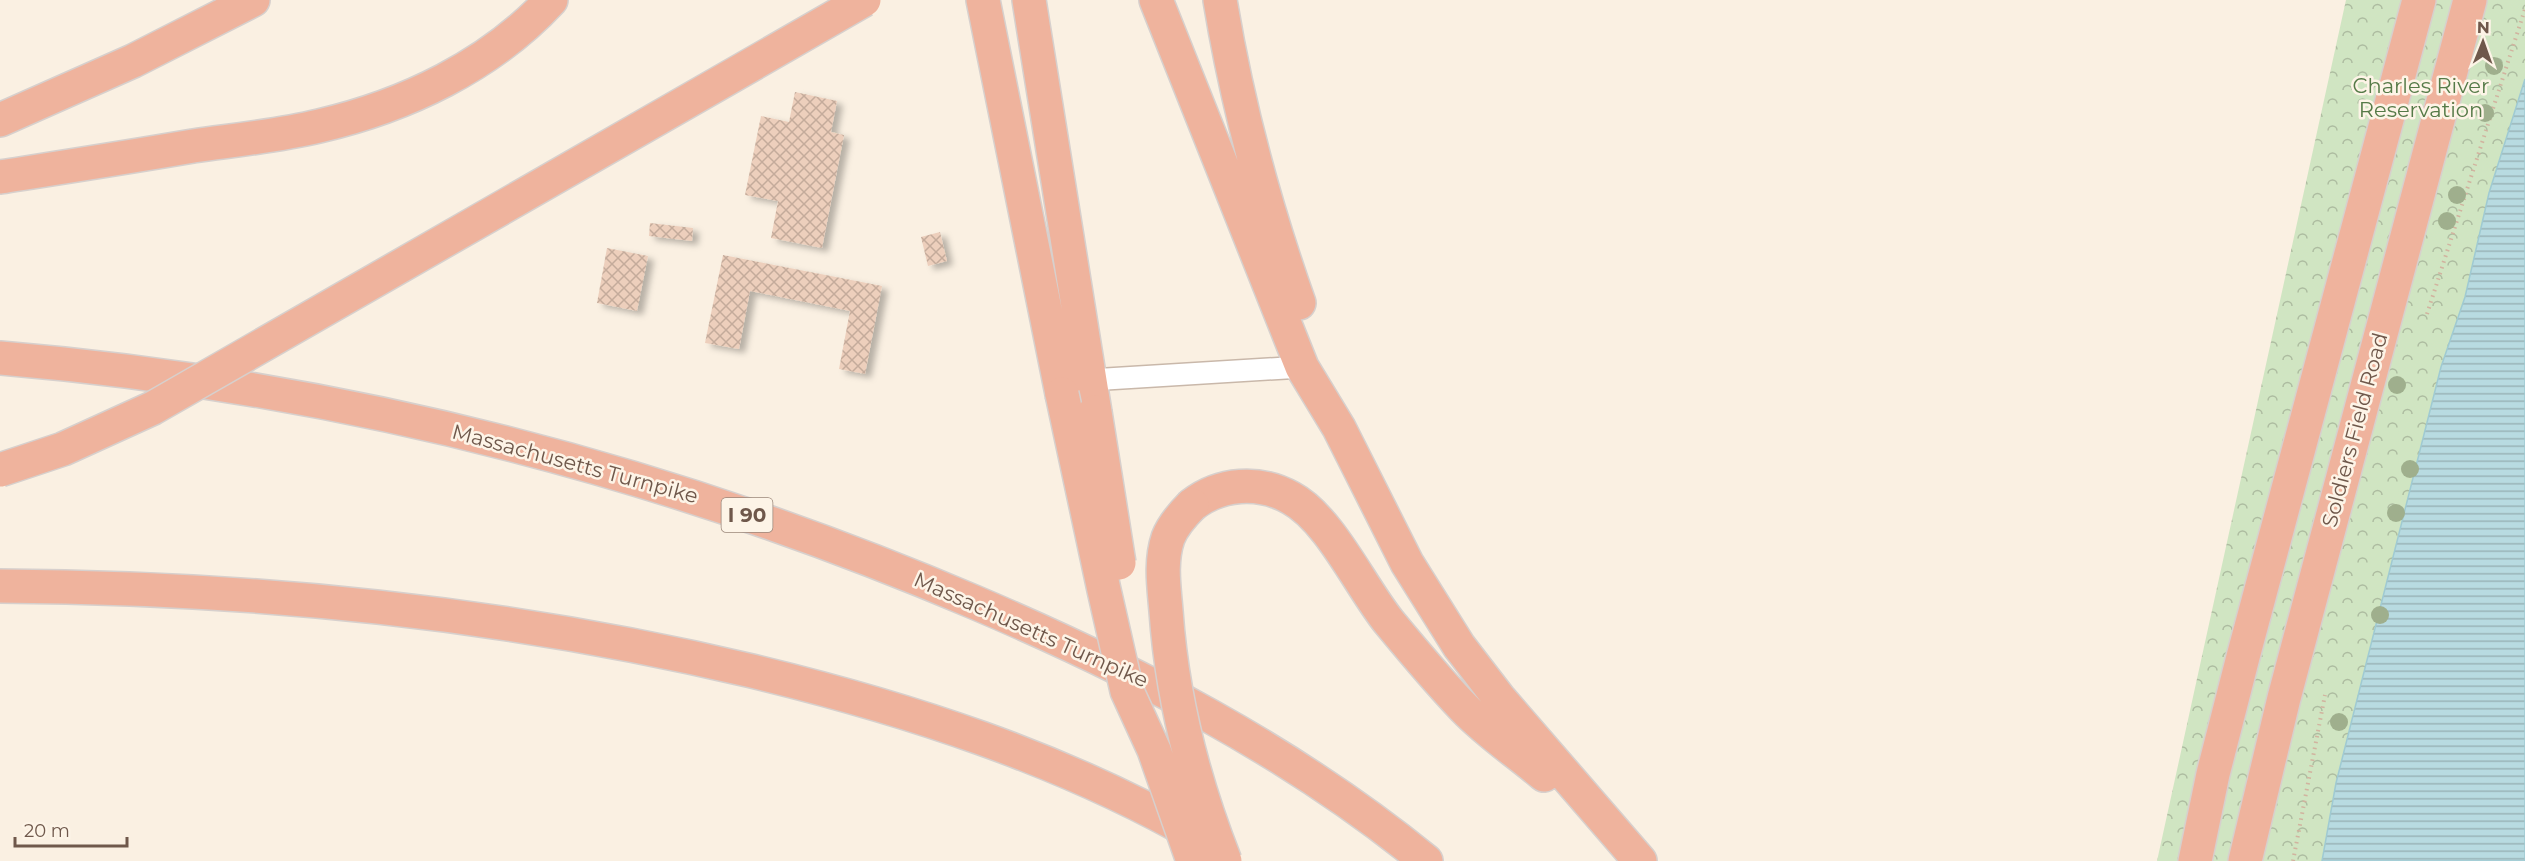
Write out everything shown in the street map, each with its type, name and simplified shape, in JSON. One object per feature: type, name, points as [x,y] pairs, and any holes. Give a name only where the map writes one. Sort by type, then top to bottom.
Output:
[{"type":"highway","points":[[0,120],[133,61],[253,0]]},
{"type":"highway","points":[[0,177],[289,132],[344,119],[416,94],[461,71],[524,28],[551,0]]},
{"type":"highway","points":[[0,470],[74,445],[153,408],[864,0]]},
{"type":"highway","points":[[983,0],[1083,395],[1145,687],[1154,750],[1193,861]]},
{"type":"highway","points":[[1029,0],[1083,395]]},
{"type":"highway","points":[[1156,0],[1302,367],[1339,428],[1407,562],[1459,646],[1499,698],[1632,852]]},
{"type":"highway","points":[[1220,0],[1242,111],[1266,204],[1319,357],[1339,428]]},
{"type":"highway","points":[[2195,861],[2243,657],[2419,0]]},
{"type":"highway","name":"Soldiers Field Road","points":[[2246,861],[2284,698],[2470,0]]},
{"type":"highway","points":[[2453,65],[2482,0]]},
{"type":"highway","name":"Massachusetts Turnpike","points":[[0,358],[175,377],[402,418],[629,476],[776,525],[906,573],[978,603],[1059,639],[1179,698],[1303,772],[1426,861]]},
{"type":"highway","points":[[1225,861],[1199,790],[1179,713],[1166,622],[1163,580],[1165,549],[1174,526],[1192,505],[1219,490],[1251,486],[1278,492],[1292,498],[1316,517],[1388,620],[1465,709],[1632,852]]},
{"type":"highway","points":[[0,586],[178,591],[337,602],[538,627],[672,652],[869,701],[999,745],[1123,799],[1184,829],[1240,861]]},
{"type":"lane","points":[[1083,395],[1302,367]]},
{"type":"path","points":[[2434,289],[2525,9]]},
{"type":"green space","name":"Charles River Reservation","points":[[2346,0],[2525,0],[2525,79],[2489,193],[2465,297],[2441,367],[2336,783],[2322,861],[2157,861]]},
{"type":"water","points":[[2525,79],[2525,861],[2322,861],[2336,783],[2441,367],[2465,297],[2489,193]]},
{"type":"building","points":[[795,92],[837,101],[831,132],[844,135],[822,248],[771,238],[778,201],[745,195],[761,116],[789,122]]},
{"type":"building","points":[[650,223],[693,228],[692,241],[649,236]]},
{"type":"building","points":[[940,232],[947,261],[928,266],[921,237]]},
{"type":"building","points":[[607,248],[648,256],[637,311],[597,303]]},
{"type":"building","points":[[723,255],[882,286],[865,374],[839,369],[850,311],[750,291],[739,349],[705,343]]}]
